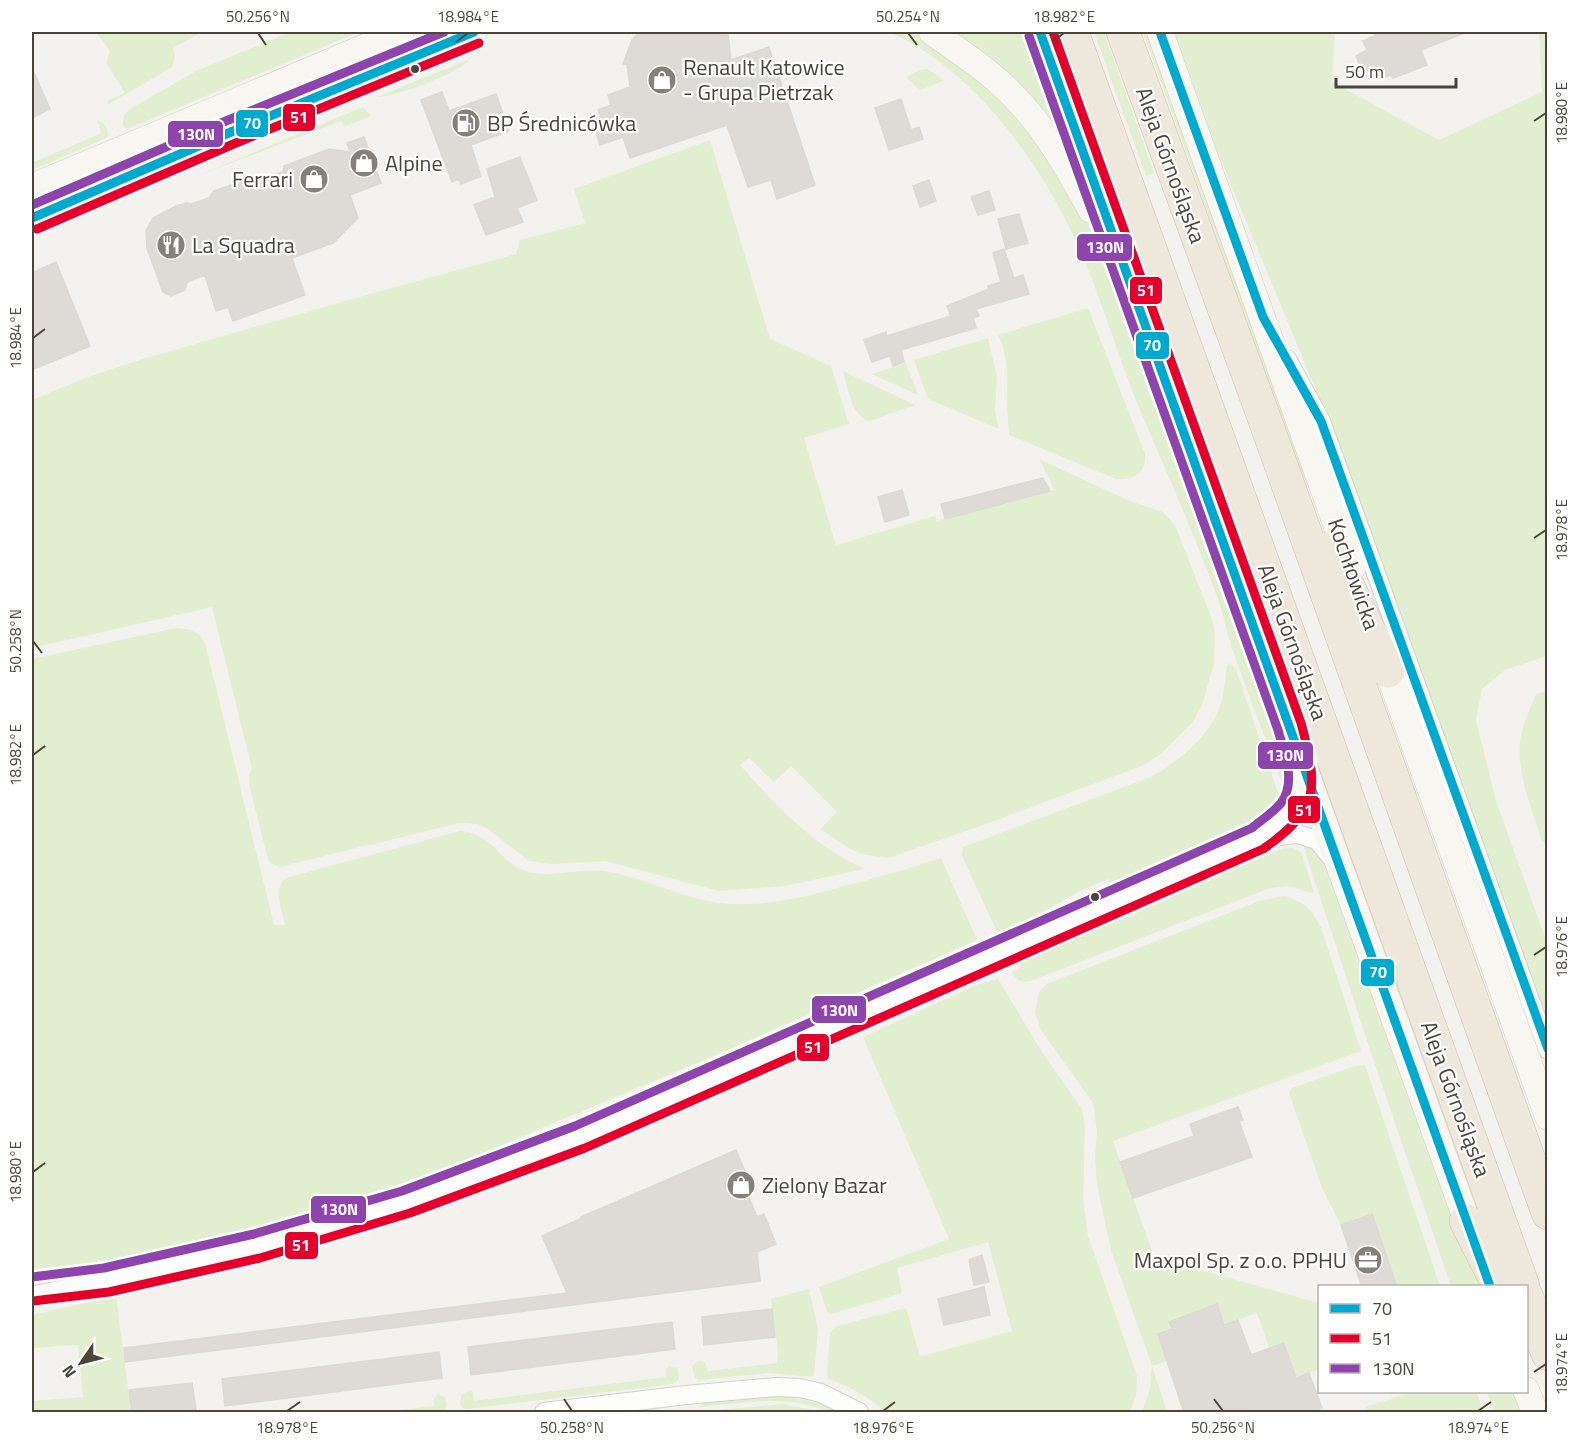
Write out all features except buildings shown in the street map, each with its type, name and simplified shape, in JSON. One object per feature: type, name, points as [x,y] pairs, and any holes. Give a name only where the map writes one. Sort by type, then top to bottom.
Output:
[{"type":"highway","name":"Aleja Górnośląska","points":[[1072,32],[1197,373],[1522,1285]]},
{"type":"highway","name":"Aleja Górnośląska","points":[[1122,32],[1266,423],[1548,1213]]},
{"type":"highway","points":[[1266,423],[1308,502],[1388,671]]},
{"type":"highway","points":[[1466,1221],[1498,1285]]},
{"type":"highway","points":[[1528,1298],[1548,1354]]},
{"type":"highway","points":[[1528,1341],[1548,1378]]},
{"type":"main road","points":[[32,187],[400,32]]},
{"type":"main road","points":[[32,218],[231,132],[474,32]]},
{"type":"main road","points":[[932,32],[1000,83],[1033,118],[1059,154],[1127,275]]},
{"type":"main road","points":[[1040,32],[1489,1285]]},
{"type":"main road","name":"Kochłowicka","points":[[1160,32],[1548,1118]]},
{"type":"main road","points":[[1528,1393],[1535,1413]]},
{"type":"street","points":[[1263,317],[1321,421],[1548,1050]]},
{"type":"street","points":[[32,1296],[257,1246],[406,1202],[580,1137],[971,967],[1258,838],[1289,812],[1299,798],[1302,777],[1289,726]]},
{"type":"street","points":[[1258,838],[1297,834],[1317,840],[1339,866]]},
{"type":"street","points":[[32,1289],[106,1280]]},
{"type":"street","points":[[544,1413],[697,1394],[776,1387],[800,1388],[821,1393],[860,1413]]},
{"type":"green space","points":[[96,32],[202,32],[173,48],[175,58],[172,67],[109,104],[107,101],[125,93],[106,63],[110,51]]},
{"type":"green space","points":[[291,32],[359,32],[127,129],[124,127],[124,117],[130,109],[198,70]]},
{"type":"green space","points":[[425,32],[441,32],[32,209],[32,204],[93,171],[271,94]]},
{"type":"green space","points":[[889,32],[918,32],[928,38],[1019,114],[1085,215],[1164,427],[1198,502],[1296,773],[1289,802],[1230,643],[1220,605],[1201,554],[1137,403],[1083,257],[1059,207],[1021,147],[999,118],[974,92],[948,68],[919,48]]},
{"type":"green space","points":[[944,32],[1031,32],[1077,159]]},
{"type":"green space","points":[[1094,32],[1104,32],[1154,173],[1146,176]]},
{"type":"green space","points":[[1143,32],[1149,32],[1311,490],[1301,473]]},
{"type":"green space","points":[[1168,32],[1335,32],[1332,82],[1439,140],[1542,92],[1539,32],[1547,32],[1547,656],[1505,670],[1482,689],[1476,720],[1496,801],[1547,943],[1547,1030],[1329,422]]},
{"type":"green space","points":[[470,59],[464,65],[441,77],[397,93],[377,97]]},
{"type":"green space","points":[[927,69],[943,81],[920,90],[906,77],[920,70]]},
{"type":"green space","points":[[363,107],[371,116],[344,127],[341,121],[192,178]]},
{"type":"green space","points":[[97,121],[102,122],[107,128],[108,137],[32,170],[32,163],[102,133]]},
{"type":"green space","points":[[710,140],[770,339],[831,366],[849,424],[804,438],[836,545],[935,516],[937,521],[1055,490],[1039,459],[1125,499],[1163,512],[1175,525],[1213,622],[1214,663],[1202,705],[1193,722],[1162,753],[1144,765],[888,858],[861,854],[820,829],[837,812],[791,766],[774,782],[749,758],[740,765],[782,810],[829,849],[865,869],[784,886],[719,891],[605,861],[551,864],[529,861],[488,829],[477,824],[459,823],[279,867],[268,859],[249,784],[252,769],[212,607],[32,648],[32,400],[91,376],[143,359],[516,254],[520,240],[585,223],[574,189]]},
{"type":"green space","points":[[1088,308],[1145,454],[1144,466],[1133,477],[1116,479],[1009,435],[1006,362],[998,335]]},
{"type":"green space","points":[[988,338],[997,377],[995,411],[999,429],[928,399],[914,360]]},
{"type":"green space","points":[[906,363],[918,395],[872,374]]},
{"type":"green space","points":[[843,371],[915,405],[870,421],[858,414],[854,408]]},
{"type":"green space","points":[[176,628],[193,631],[205,643],[274,925],[285,925],[279,893],[282,882],[286,878],[460,831],[482,838],[522,870],[542,874],[610,872],[705,901],[719,903],[756,904],[812,895],[941,858],[977,940],[709,1058],[485,1152],[401,1184],[255,1231],[97,1263],[32,1273],[32,659]]},
{"type":"green space","points":[[1230,663],[1236,669],[1283,808],[1236,835],[1112,889],[1108,879],[1080,891],[1013,929],[1014,934],[1005,938],[999,936],[962,856],[963,847],[1151,777],[1172,763],[1193,746],[1217,715],[1227,665]]},
{"type":"green space","points":[[1547,691],[1548,841],[1542,842],[1523,781],[1520,743],[1524,724],[1536,694]]},
{"type":"green space","points":[[1294,840],[1293,844],[1270,850],[1033,954],[1031,950],[1273,844]]},
{"type":"green space","points":[[1305,843],[1319,850],[1329,863],[1479,1285],[1451,1285],[1304,848]]},
{"type":"green space","points":[[1285,848],[1301,852],[1314,892],[1288,886],[1270,888],[1031,981],[1020,980],[1012,972],[1019,969],[1021,963]]},
{"type":"green space","points":[[1284,896],[1306,906],[1321,927],[1361,1051],[1113,1141],[1154,1257],[1318,1303],[1318,1369],[1296,1377],[1285,1343],[1269,1347],[1257,1313],[1225,1324],[1217,1304],[1168,1321],[1180,1356],[1152,1366],[1111,1250],[1097,1185],[1095,1157],[1097,1132],[1093,1103],[1041,1030],[1035,1013],[1039,992],[1047,984],[1262,900]]},
{"type":"green space","points":[[966,978],[967,982],[675,1109],[460,1196],[375,1225],[278,1252],[180,1277],[32,1310],[32,1305],[242,1259],[436,1201],[570,1150]]},
{"type":"green space","points":[[998,979],[1040,1049],[1082,1109],[1085,1130],[1083,1199],[1088,1236],[1137,1376],[1136,1396],[1130,1412],[886,1412],[859,1393],[829,1379],[827,1375],[830,1333],[837,1326],[906,1308],[920,1357],[1012,1331],[988,1242],[897,1268],[902,1293],[831,1314],[827,1312],[819,1287],[949,1239],[863,1037],[981,983]]},
{"type":"green space","points":[[1365,1065],[1440,1285],[1397,1285],[1372,1214],[1341,1225],[1322,1188],[1289,1093],[1292,1088],[1355,1066]]},
{"type":"green space","points":[[809,1289],[818,1329],[812,1377],[768,1373],[698,1380],[695,1378],[692,1366],[698,1361],[705,1362],[708,1371],[777,1363],[778,1352],[771,1299]]},
{"type":"green space","points":[[116,1296],[131,1412],[35,1412],[32,1401],[83,1397],[78,1345],[32,1348],[32,1315]]},
{"type":"green space","points":[[669,1366],[678,1369],[679,1379],[673,1384],[467,1409],[463,1408],[460,1403],[462,1394],[470,1391],[473,1393],[474,1401],[666,1377],[666,1369]]},
{"type":"green space","points":[[1152,1366],[1167,1412],[1142,1412],[1150,1389]]},
{"type":"green space","points":[[1409,1393],[1476,1393],[1484,1412],[1367,1412],[1365,1407]]},
{"type":"green space","points":[[1487,1393],[1516,1393],[1524,1412],[1494,1412]]},
{"type":"green space","points":[[438,1394],[445,1397],[447,1406],[443,1412],[383,1412],[434,1406],[434,1398]]},
{"type":"green space","points":[[782,1396],[820,1403],[840,1412],[782,1401],[699,1407],[705,1402]]},
{"type":"green space","points":[[783,1404],[822,1412],[697,1412]]},
{"type":"transit line","name":"130N","points":[[32,205],[226,121],[444,32]]},
{"type":"transit line","name":"70","points":[[32,218],[231,132],[474,32]]},
{"type":"transit line","name":"70","points":[[1040,32],[1490,1285]]},
{"type":"transit line","name":"51","points":[[33,1301],[109,1292],[260,1258],[410,1213],[585,1148],[1263,849],[1296,821],[1305,808],[1312,780],[1301,723],[1053,32]]},
{"type":"transit line","name":"70","points":[[1160,32],[1263,317],[1321,421],[1548,1049]]},
{"type":"transit line","name":"130N","points":[[32,1277],[104,1268],[254,1234],[402,1191],[575,1126],[1252,828],[1281,803],[1286,795],[1289,776],[1278,730],[1029,36]]},
{"type":"transit line","name":"51","points":[[37,229],[236,143],[479,43]]},
{"type":"place","name":"Renault Katowice - Grupa Pietrzak","points":[[662,80]]},
{"type":"place","name":"BP Średnicówka","points":[[466,123]]},
{"type":"place","name":"Alpine","points":[[364,163]]},
{"type":"place","name":"Ferrari","points":[[314,179]]},
{"type":"place","name":"La Squadra","points":[[171,245]]},
{"type":"place","name":"Zielony Bazar","points":[[741,1185]]},
{"type":"place","name":"Maxpol Sp. z o.o. PPHU","points":[[1368,1260]]}]
